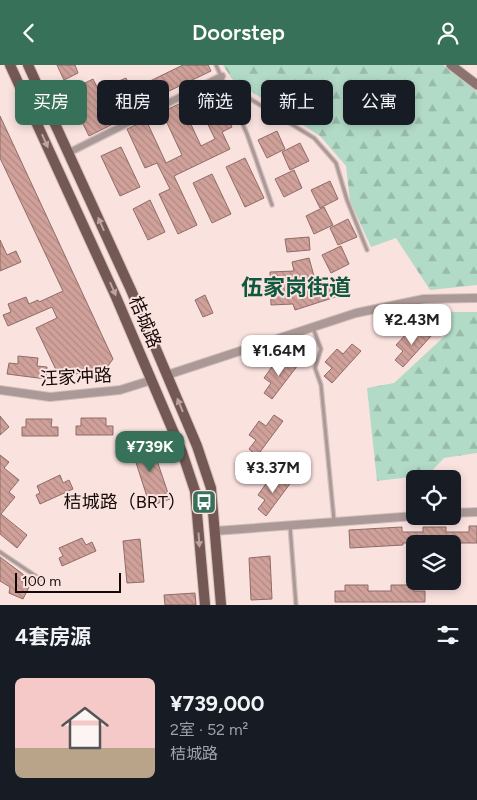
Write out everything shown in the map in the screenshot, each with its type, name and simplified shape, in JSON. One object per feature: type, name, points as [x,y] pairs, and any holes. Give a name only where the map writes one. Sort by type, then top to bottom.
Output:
[{"type":"main road","name":"桔城路","points":[[10,65],[152,380],[182,452],[195,491],[205,605]]},
{"type":"main road","name":"桔城路","points":[[28,65],[197,446],[211,488],[221,605]]},
{"type":"main road","points":[[451,65],[477,85]]},
{"type":"street","points":[[68,153],[222,76]]},
{"type":"street","points":[[167,375],[356,313],[424,299],[477,298]]},
{"type":"street","name":"汪家冲路","points":[[0,390],[50,397],[120,391],[152,380]]},
{"type":"street","points":[[461,512],[477,511]]},
{"type":"street","points":[[215,531],[406,517]]},
{"type":"lane","points":[[216,65],[224,80]]},
{"type":"lane","points":[[251,99],[314,138],[336,163],[347,200],[367,250]]},
{"type":"lane","points":[[243,125],[272,205]]},
{"type":"lane","points":[[313,327],[321,349],[316,374],[321,385],[334,521]]},
{"type":"lane","points":[[290,526],[296,605]]},
{"type":"lane","points":[[0,552],[40,579]]},
{"type":"green space","points":[[223,65],[443,65],[477,91],[477,285],[430,290],[396,238],[371,247],[350,201],[346,166],[320,136],[303,125],[333,125],[333,80],[261,80],[261,98],[251,91],[251,80],[232,79]]},
{"type":"green space","points":[[440,312],[477,312],[477,453],[444,458],[433,470],[406,470],[406,478],[377,481],[367,388],[394,383],[448,333]]},
{"type":"building","points":[[57,65],[75,65],[78,73],[64,80]]},
{"type":"building","points":[[183,65],[208,65],[211,71],[192,80],[179,80],[179,86],[169,91],[169,80],[152,80]]},
{"type":"building","points":[[93,79],[97,87],[97,125],[111,125],[89,136],[84,125],[87,125],[87,82]]},
{"type":"building","points":[[179,104],[179,125],[191,125],[201,146],[215,139],[208,125],[231,125],[232,127],[222,132],[230,149],[174,176],[197,225],[178,234],[159,194],[170,189],[157,163],[145,168],[127,129],[135,125],[148,125],[166,163],[182,155],[168,125],[169,109]]},
{"type":"building","points":[[0,116],[113,359],[105,370],[59,376],[36,328],[57,318],[52,307],[8,326],[3,315],[11,312],[8,304],[26,297],[29,304],[38,300],[39,302],[63,291],[0,158]]},
{"type":"building","points":[[277,131],[285,149],[267,158],[258,140]]},
{"type":"building","points":[[300,143],[309,161],[290,170],[282,152]]},
{"type":"building","points":[[121,147],[140,187],[120,196],[101,156]]},
{"type":"building","points":[[245,158],[264,198],[245,207],[226,167]]},
{"type":"building","points":[[294,170],[302,188],[284,197],[275,179]]},
{"type":"building","points":[[212,174],[231,214],[212,223],[193,183]]},
{"type":"building","points":[[330,181],[338,199],[320,208],[311,190]]},
{"type":"building","points":[[150,200],[165,232],[148,240],[133,209]]},
{"type":"building","points":[[324,207],[333,225],[314,234],[306,216]]},
{"type":"building","points":[[348,219],[357,237],[338,245],[330,228]]},
{"type":"building","points":[[309,237],[310,250],[287,252],[285,239]]},
{"type":"building","points":[[0,240],[7,255],[16,251],[21,262],[0,271]]},
{"type":"building","points":[[341,246],[349,264],[331,273],[322,255]]},
{"type":"building","points":[[309,258],[317,287],[345,280],[348,293],[295,310],[293,304],[271,305],[270,272],[294,271],[292,262]]},
{"type":"building","points":[[205,295],[213,313],[203,317],[195,300]]},
{"type":"building","points":[[424,327],[432,335],[403,367],[395,360],[403,351],[396,345],[408,332],[414,338]]},
{"type":"building","points":[[352,344],[361,351],[332,383],[324,376],[332,368],[325,362],[337,349],[343,354]]},
{"type":"building","points":[[18,356],[38,358],[37,366],[47,367],[46,379],[7,374],[9,363],[18,364]]},
{"type":"building","points":[[289,358],[298,365],[272,399],[264,393],[271,383],[264,378],[274,364],[281,369]]},
{"type":"building","points":[[274,415],[283,421],[257,456],[249,449],[256,440],[249,435],[259,421],[266,426]]},
{"type":"building","points":[[0,416],[9,427],[0,435]]},
{"type":"building","points":[[81,418],[106,418],[106,426],[113,426],[113,435],[76,435],[76,426],[81,426]]},
{"type":"building","points":[[26,419],[52,419],[51,427],[58,427],[58,436],[22,436],[22,427],[26,427]]},
{"type":"building","points":[[150,440],[170,499],[150,506],[131,447]]},
{"type":"building","points":[[0,455],[9,462],[4,468],[19,480],[9,492],[15,497],[1,514],[27,535],[17,548],[0,534]]},
{"type":"building","points":[[60,475],[63,483],[69,480],[73,489],[40,504],[36,495],[40,493],[37,486]]},
{"type":"building","points":[[283,475],[292,481],[266,516],[258,509],[265,500],[258,495],[268,481],[275,486]]},
{"type":"building","points":[[469,526],[477,526],[477,543],[461,543],[461,535],[406,535],[406,543],[403,543],[403,545],[350,548],[349,530],[402,527],[402,532],[423,532],[423,527],[446,527],[446,532],[469,532]]},
{"type":"building","points":[[82,538],[86,545],[92,542],[96,551],[62,566],[59,558],[63,556],[59,548]]},
{"type":"building","points":[[140,539],[144,582],[127,583],[123,541]]},
{"type":"building","points":[[270,556],[272,599],[251,600],[249,558]]},
{"type":"building","points":[[0,557],[32,581],[23,599],[9,593],[10,587],[0,581]]},
{"type":"building","points":[[345,585],[368,585],[368,591],[391,591],[391,585],[406,585],[406,590],[425,591],[425,602],[335,602],[335,591],[345,591]]},
{"type":"building","points":[[195,593],[196,605],[165,605],[164,595]]},
{"type":"place","name":"桔城路（BRT）","points":[[204,502]]},
{"type":"district","name":"伍家岗街道","points":[[296,287]]}]
